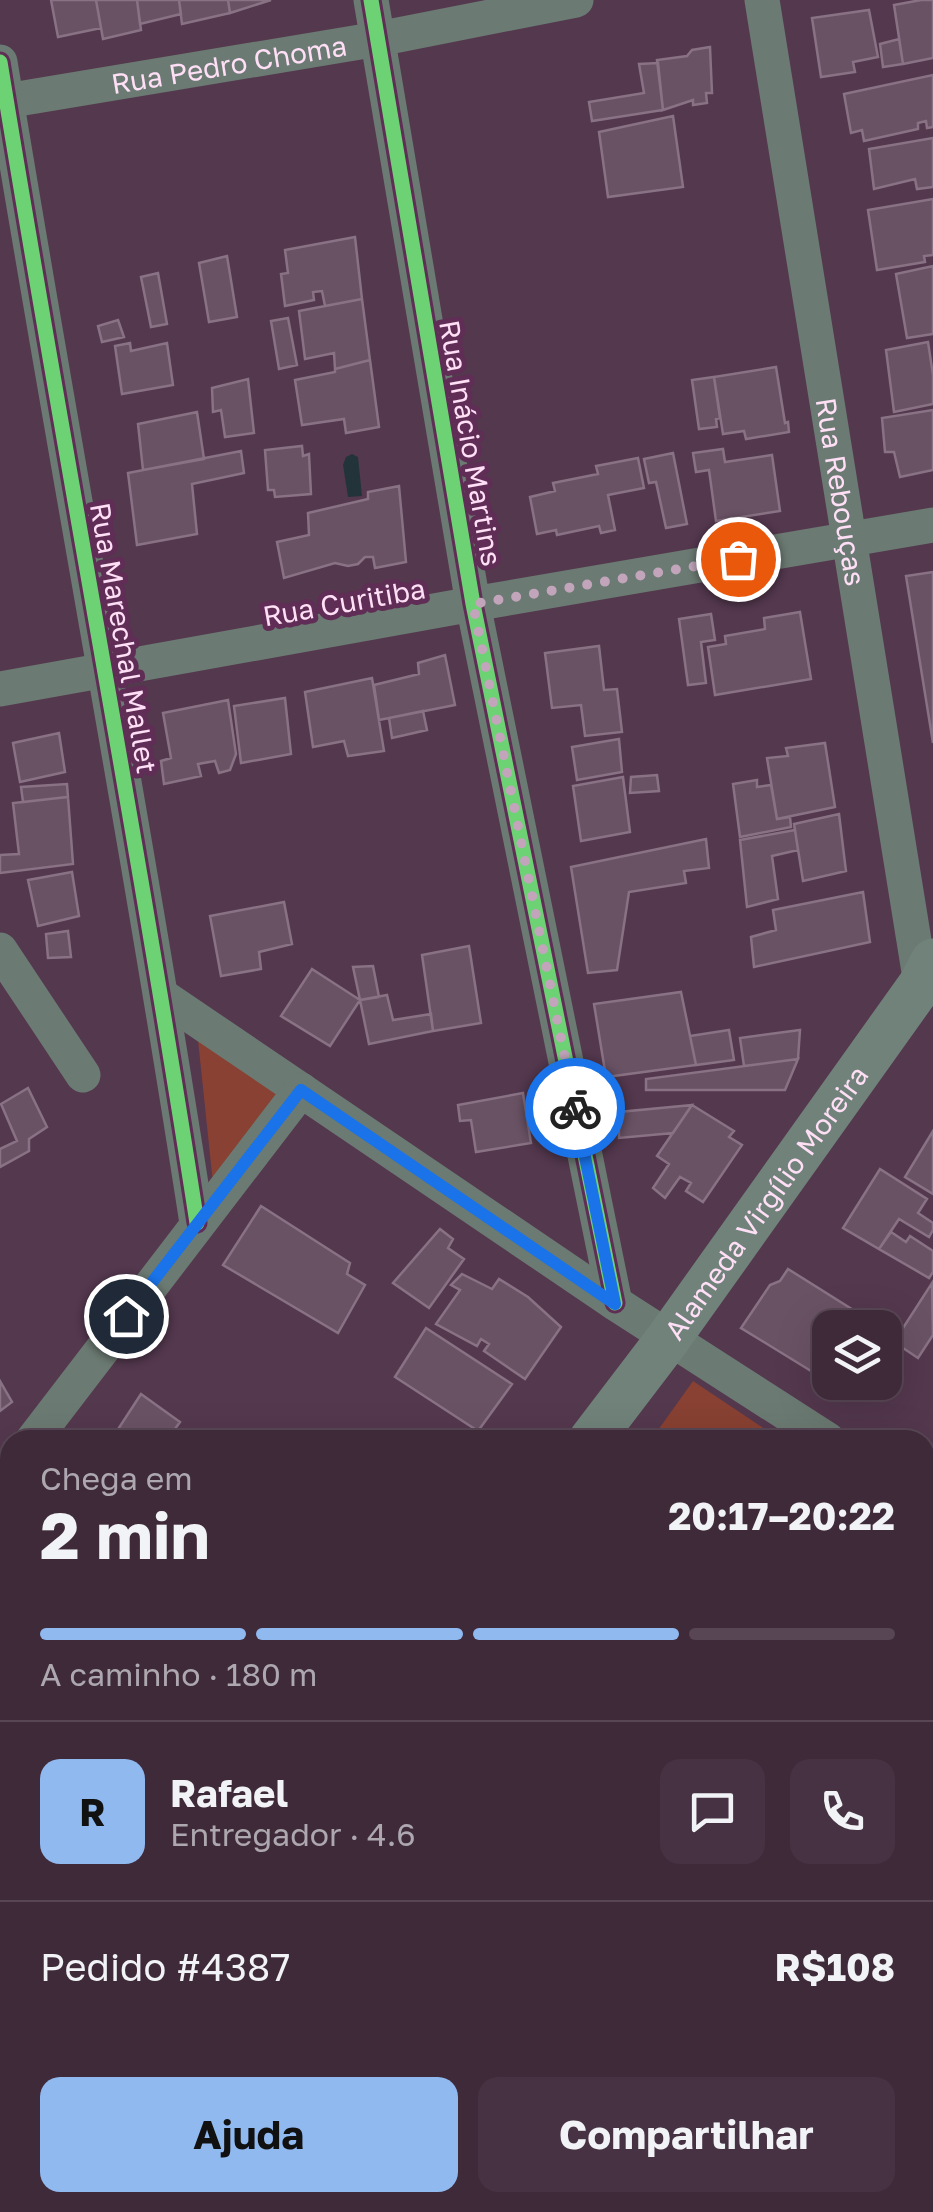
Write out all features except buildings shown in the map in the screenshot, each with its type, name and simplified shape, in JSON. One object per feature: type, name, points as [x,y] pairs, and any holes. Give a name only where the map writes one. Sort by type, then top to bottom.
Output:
[{"type":"main road","name":"Alameda Virgílio Moreira","points":[[599,1430],[668,1339],[927,973]]},
{"type":"street","name":"Rua Inácio Martins","points":[[371,0],[473,604],[615,1304]]},
{"type":"street","name":"Rua Pedro Choma","points":[[3,102],[378,39],[576,0]]},
{"type":"street","name":"Rua Rebouças","points":[[762,0],[927,973]]},
{"type":"street","name":"Rua Marechal Mallet","points":[[0,62],[3,102],[162,996],[197,1224]]},
{"type":"street","name":"Rua Curitiba","points":[[0,689],[933,524]]},
{"type":"street","points":[[0,950],[84,1075]]},
{"type":"street","points":[[162,996],[615,1304],[812,1430]]},
{"type":"street","points":[[40,1430],[301,1090]]},
{"type":"shaded area","points":[[198,1040],[283,1098],[214,1193]]},
{"type":"shaded area","points":[[693,1381],[766,1430],[658,1430]]},
{"type":"water","points":[[352,454],[358,457],[362,496],[348,497],[343,465]]},
{"type":"cycle path","points":[[371,0],[473,604],[615,1303]]},
{"type":"cycle path","points":[[0,62],[197,1223]]},
{"type":"way so far","points":[[575,1108],[473,604],[738,559]]},
{"type":"route","points":[[126,1316],[301,1090],[615,1304],[575,1108]]}]
